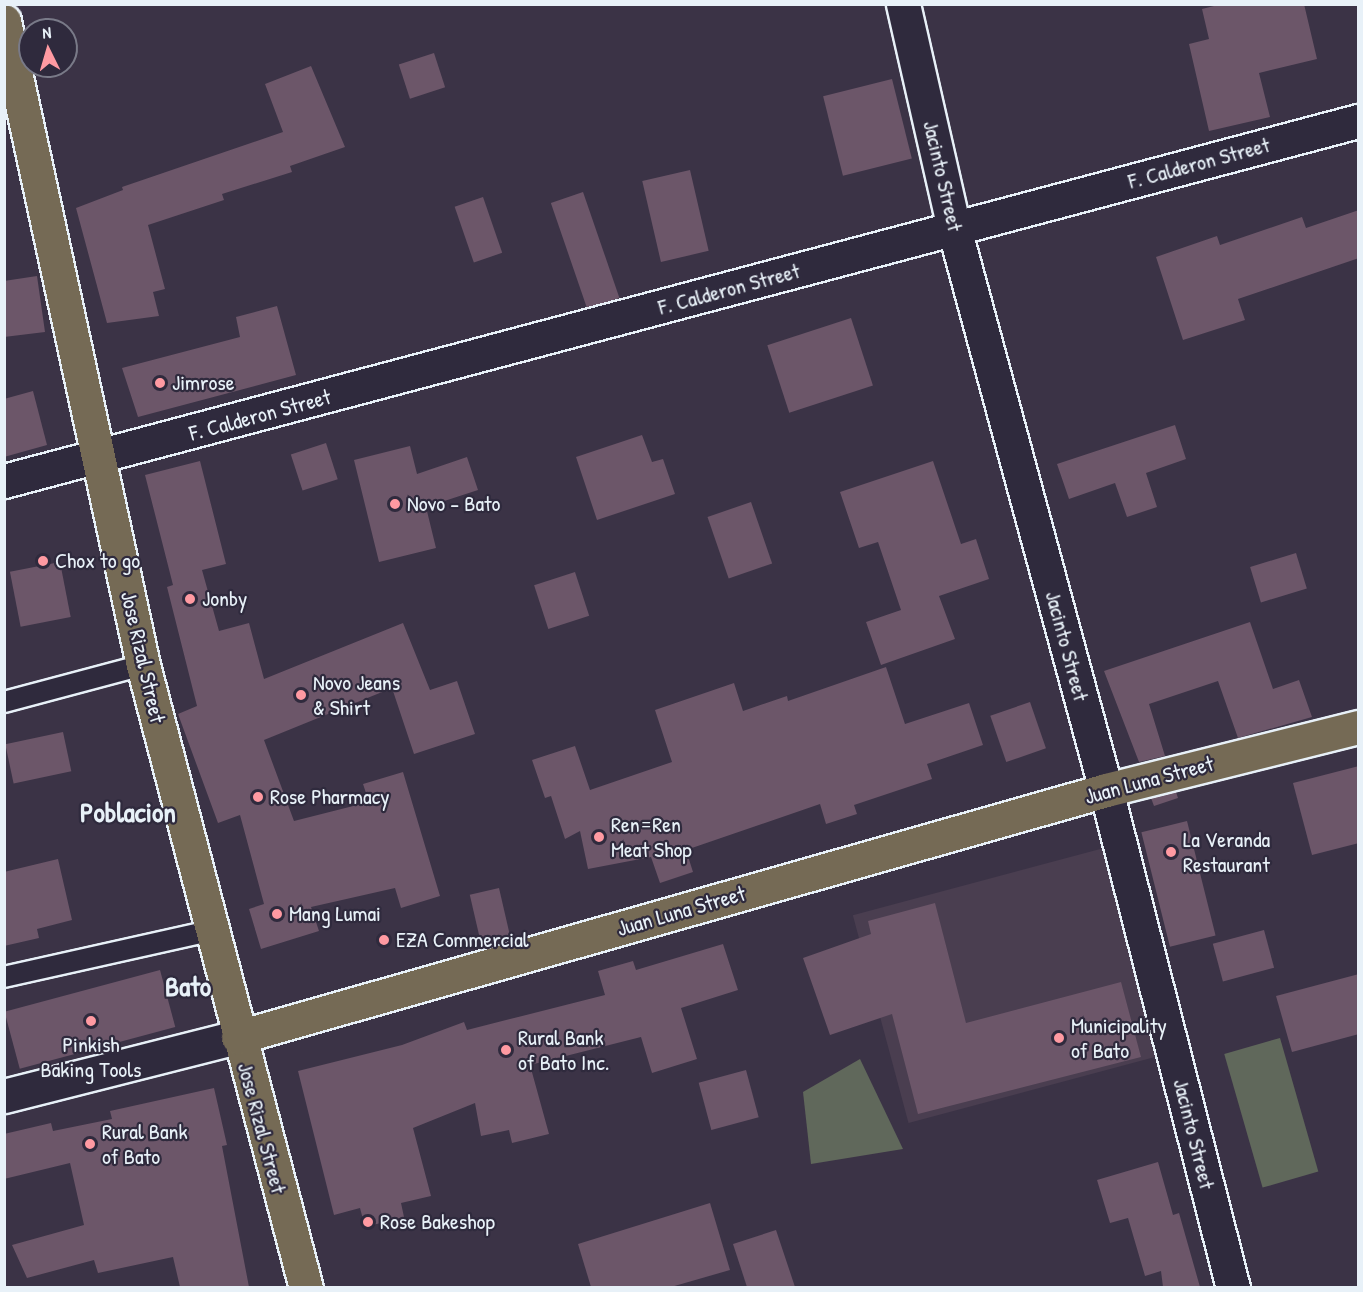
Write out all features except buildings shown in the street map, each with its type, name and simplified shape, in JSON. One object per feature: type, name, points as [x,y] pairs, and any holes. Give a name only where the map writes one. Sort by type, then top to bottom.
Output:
[{"type":"main road","name":"Jose Rizal Street","points":[[4,21],[40,200],[101,458],[143,665],[210,931],[306,1287]]},
{"type":"main road","name":"Juan Luna Street","points":[[238,1037],[1106,790],[1359,727]]},
{"type":"street","name":"Jacinto Street","points":[[903,4],[954,228],[1106,790],[1233,1287]]},
{"type":"street","name":"F. Calderon Street","points":[[4,481],[101,458],[1359,121]]},
{"type":"street","name":"Juan Luna Street","points":[[4,1096],[238,1037]]},
{"type":"lane","points":[[4,702],[143,665]]},
{"type":"lane","points":[[4,977],[210,931]]},
{"type":"shaded area","points":[[1104,848],[1160,1056],[909,1123],[853,915]]},
{"type":"green space","points":[[1280,1038],[1318,1172],[1263,1188],[1224,1054]]},
{"type":"green space","points":[[860,1059],[903,1149],[811,1164],[803,1092]]},
{"type":"place","name":"Jimrose","points":[[160,383]]},
{"type":"place","name":"Novo - Bato","points":[[395,504]]},
{"type":"place","name":"Chox to go","points":[[43,561]]},
{"type":"place","name":"Jonby","points":[[190,599]]},
{"type":"place","name":"Novo Jeans & Shirt","points":[[301,695]]},
{"type":"place","name":"Rose Pharmacy","points":[[258,797]]},
{"type":"place","name":"Ren=Ren Meat Shop","points":[[599,837]]},
{"type":"place","name":"La Veranda Restaurant","points":[[1171,852]]},
{"type":"place","name":"Mang Lumai","points":[[277,914]]},
{"type":"place","name":"EZA Commercial","points":[[384,940]]},
{"type":"place","name":"Pinkish Baking Tools","points":[[91,1021]]},
{"type":"place","name":"Municipality of Bato","points":[[1059,1038]]},
{"type":"place","name":"Rural Bank of Bato Inc.","points":[[506,1050]]},
{"type":"place","name":"Rural Bank of Bato","points":[[90,1144]]},
{"type":"place","name":"Rose Bakeshop","points":[[368,1222]]},
{"type":"district","name":"Poblacion","points":[[128,812]]},
{"type":"district","name":"Bato","points":[[188,986]]}]
